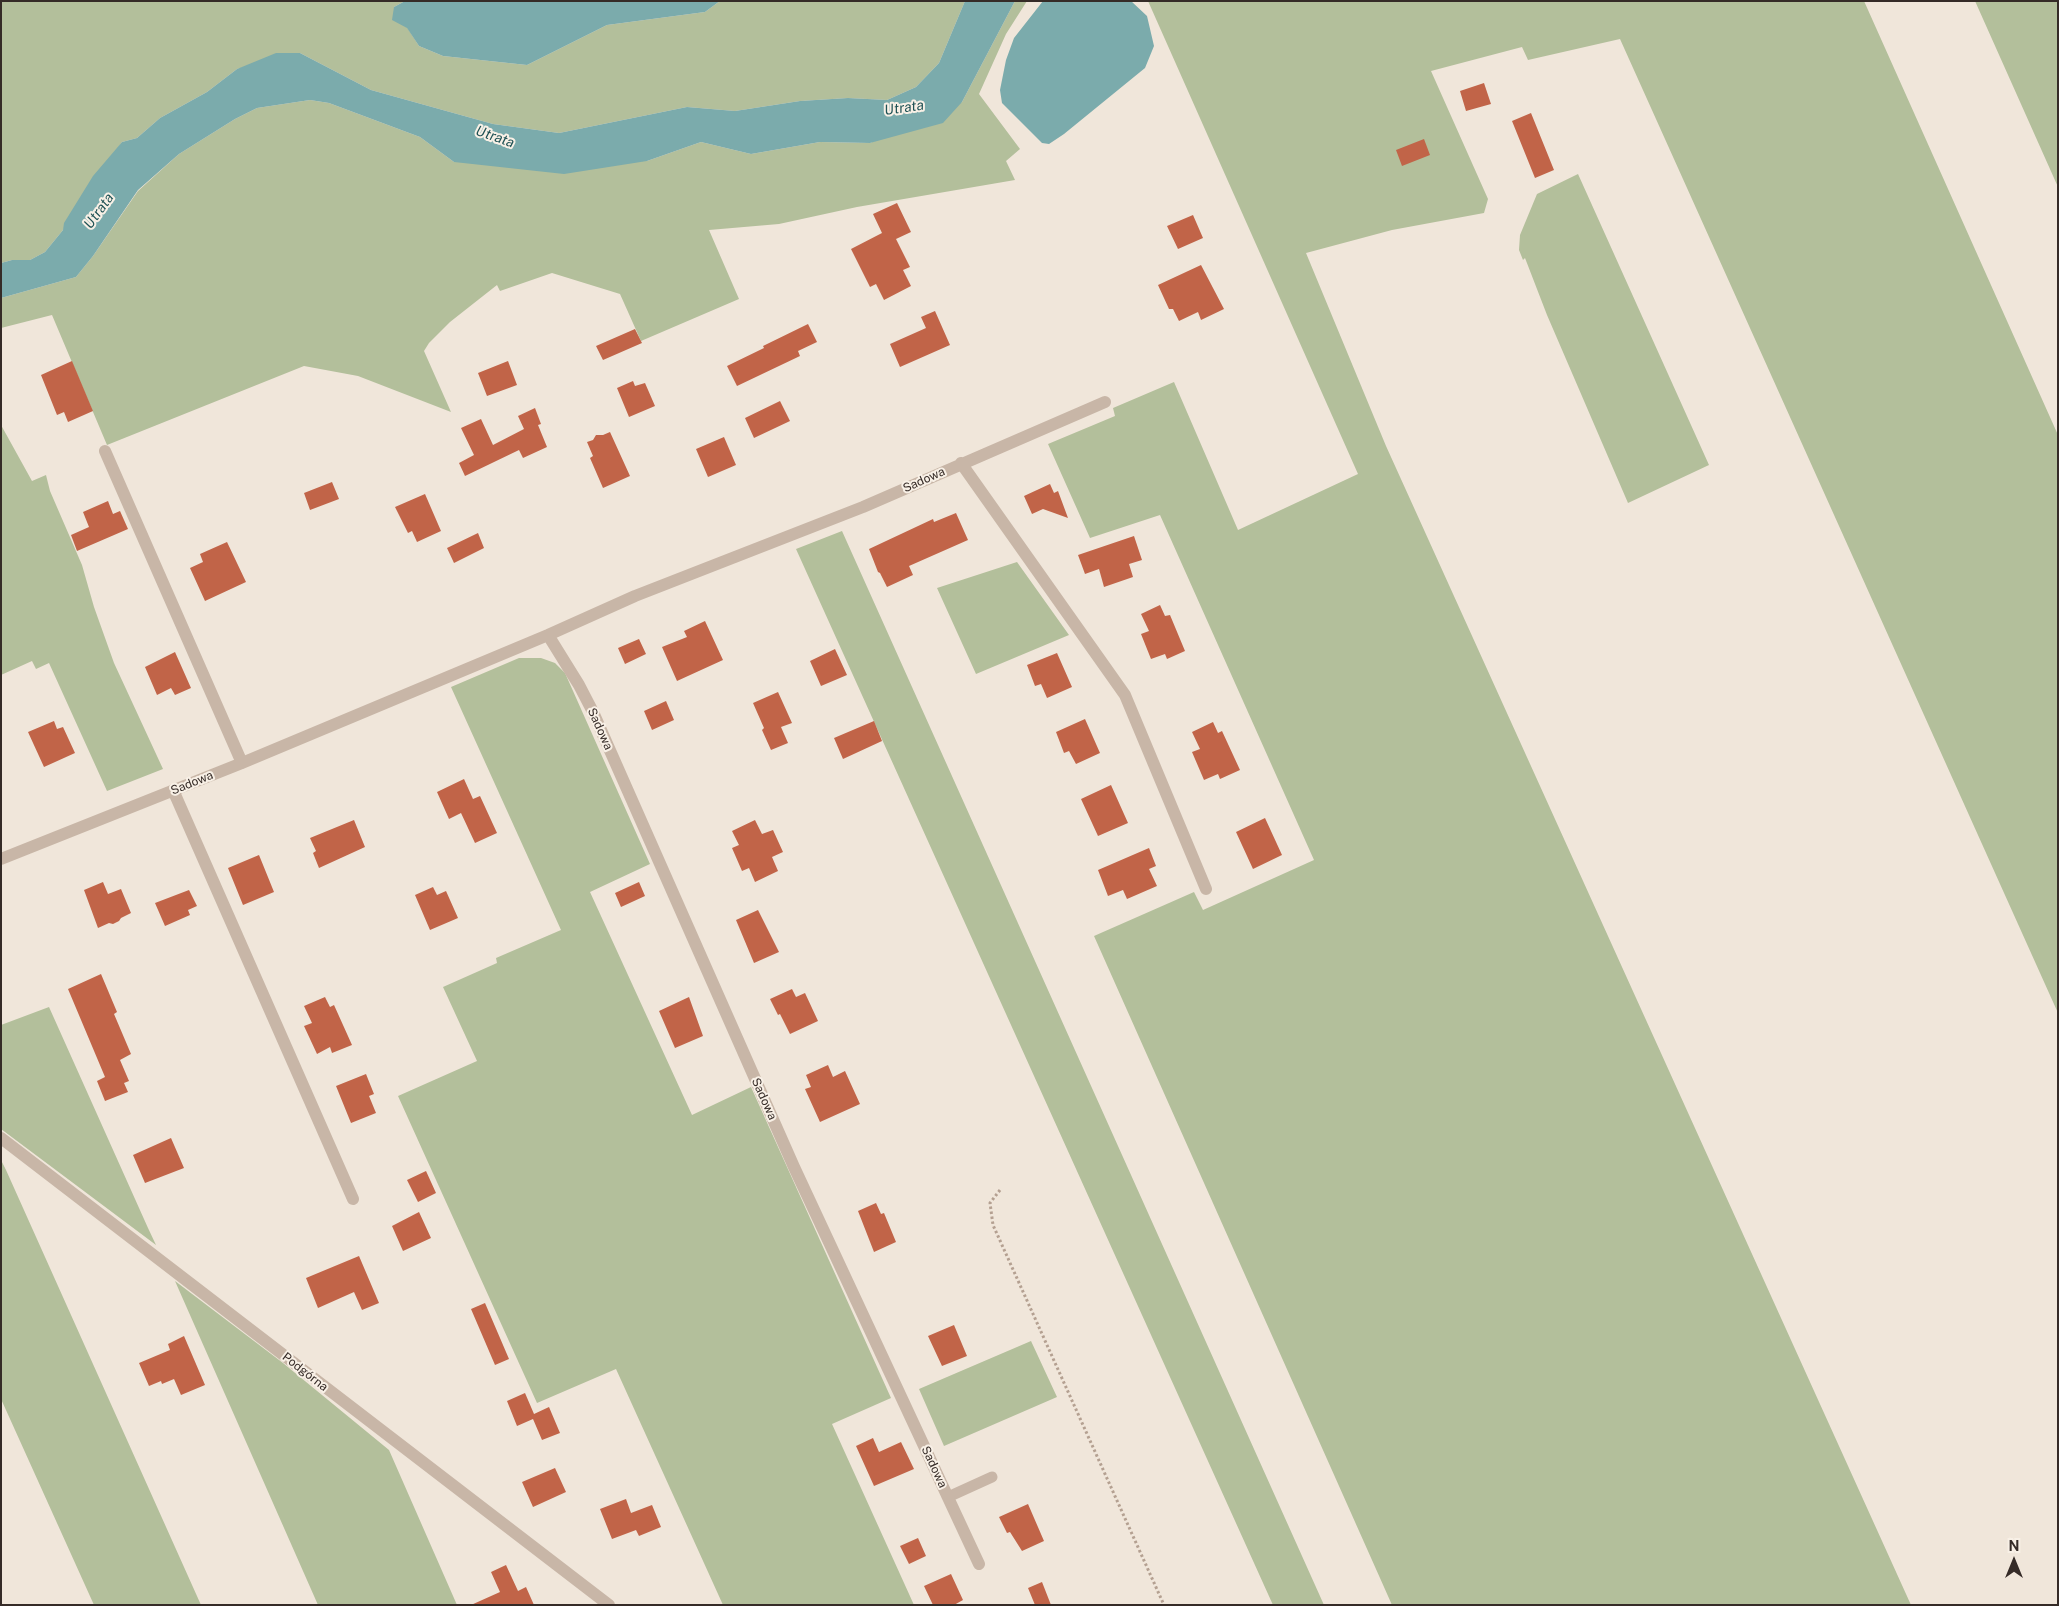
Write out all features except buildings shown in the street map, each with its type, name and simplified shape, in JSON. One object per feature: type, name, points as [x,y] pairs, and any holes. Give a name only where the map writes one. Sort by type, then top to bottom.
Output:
[{"type":"street","name":"Sadowa","points":[[1,859],[242,763],[548,635],[635,596],[863,507],[1105,402]]},
{"type":"street","points":[[105,451],[242,763]]},
{"type":"street","points":[[961,464],[1125,695],[1206,889]]},
{"type":"street","name":"Sadowa","points":[[548,635],[579,685],[593,712],[794,1167],[979,1564]]},
{"type":"street","points":[[173,790],[353,1199]]},
{"type":"street","name":"Podgórna","points":[[1,1138],[609,1605]]},
{"type":"lane","points":[[948,1497],[992,1477]]},
{"type":"path","points":[[1000,1190],[990,1203],[993,1225],[1164,1605]]},
{"type":"green space","points":[[1,1],[405,1],[394,7],[419,46],[443,56],[527,65],[607,25],[705,12],[720,1],[965,1],[939,63],[916,87],[887,100],[848,98],[800,101],[735,111],[687,107],[559,133],[493,124],[371,90],[300,53],[237,69],[207,92],[160,118],[137,138],[122,142],[63,230],[45,252],[30,260],[12,260],[1,263]]},
{"type":"green space","points":[[1015,1],[1027,1],[1006,34],[979,94],[1020,149],[1006,161],[1015,180],[857,207],[779,224],[709,230],[739,299],[641,341],[620,294],[552,273],[500,291],[497,285],[450,322],[429,343],[424,351],[451,412],[358,376],[304,366],[107,445],[52,315],[1,328],[1,298],[76,277],[93,256],[138,191],[179,154],[235,119],[257,108],[310,100],[329,103],[420,137],[454,162],[647,161],[701,142],[751,154],[820,142],[870,143],[962,102]]},
{"type":"green space","points":[[1148,1],[1864,1],[2058,435],[2058,1013],[1620,39],[1528,60],[1522,47],[1431,71],[1488,199],[1484,213],[1392,230],[1306,253],[1386,446],[1911,1605],[1392,1605],[1094,936],[1194,892],[1203,910],[1314,860],[1160,515],[1090,538],[1048,444],[1115,416],[1113,408],[1174,382],[1238,530],[1358,474]]},
{"type":"green space","points":[[1975,1],[2058,1],[2058,187]]},
{"type":"green space","points":[[1578,174],[1709,465],[1628,503],[1547,315],[1525,258],[1523,260],[1519,250],[1520,235],[1537,194]]},
{"type":"green space","points":[[1,425],[32,481],[46,475],[50,491],[82,565],[94,607],[114,663],[163,769],[107,791],[49,663],[36,669],[32,661],[1,675]]},
{"type":"green space","points":[[842,531],[1324,1605],[1273,1605],[796,549]]},
{"type":"green space","points":[[1017,562],[1069,635],[976,674],[937,588]]},
{"type":"green space","points":[[519,658],[541,658],[555,663],[565,673],[650,864],[590,892],[692,1115],[751,1087],[891,1398],[832,1424],[914,1605],[723,1605],[616,1369],[537,1403],[398,1096],[477,1061],[443,987],[497,963],[496,958],[561,930],[451,687]]},
{"type":"green space","points":[[49,1007],[156,1245],[1,1129],[1,1025]]},
{"type":"green space","points":[[1,1160],[201,1605],[94,1605],[1,1399]]},
{"type":"green space","points":[[175,1281],[283,1363],[389,1450],[457,1605],[318,1605]]},
{"type":"green space","points":[[1031,1341],[1057,1397],[944,1446],[919,1389]]},
{"type":"water","points":[[405,1],[720,1],[705,12],[607,25],[527,65],[443,56],[419,46],[407,28],[392,20],[394,7]]},
{"type":"water","name":"Utrata","points":[[965,1],[1015,1],[962,102],[943,123],[870,143],[820,142],[751,154],[701,142],[647,161],[564,174],[454,162],[420,137],[329,103],[310,100],[257,108],[235,119],[179,154],[138,190],[93,256],[76,277],[1,298],[1,263],[12,260],[30,260],[45,252],[63,230],[64,223],[93,176],[122,142],[137,138],[160,118],[207,92],[237,69],[276,53],[300,53],[371,90],[493,124],[559,133],[687,107],[735,111],[800,101],[848,98],[887,100],[916,87],[939,63]]},
{"type":"water","points":[[1043,1],[1131,1],[1147,16],[1154,46],[1145,68],[1049,144],[1042,143],[1002,103],[1000,90],[1006,60],[1014,38]]}]
